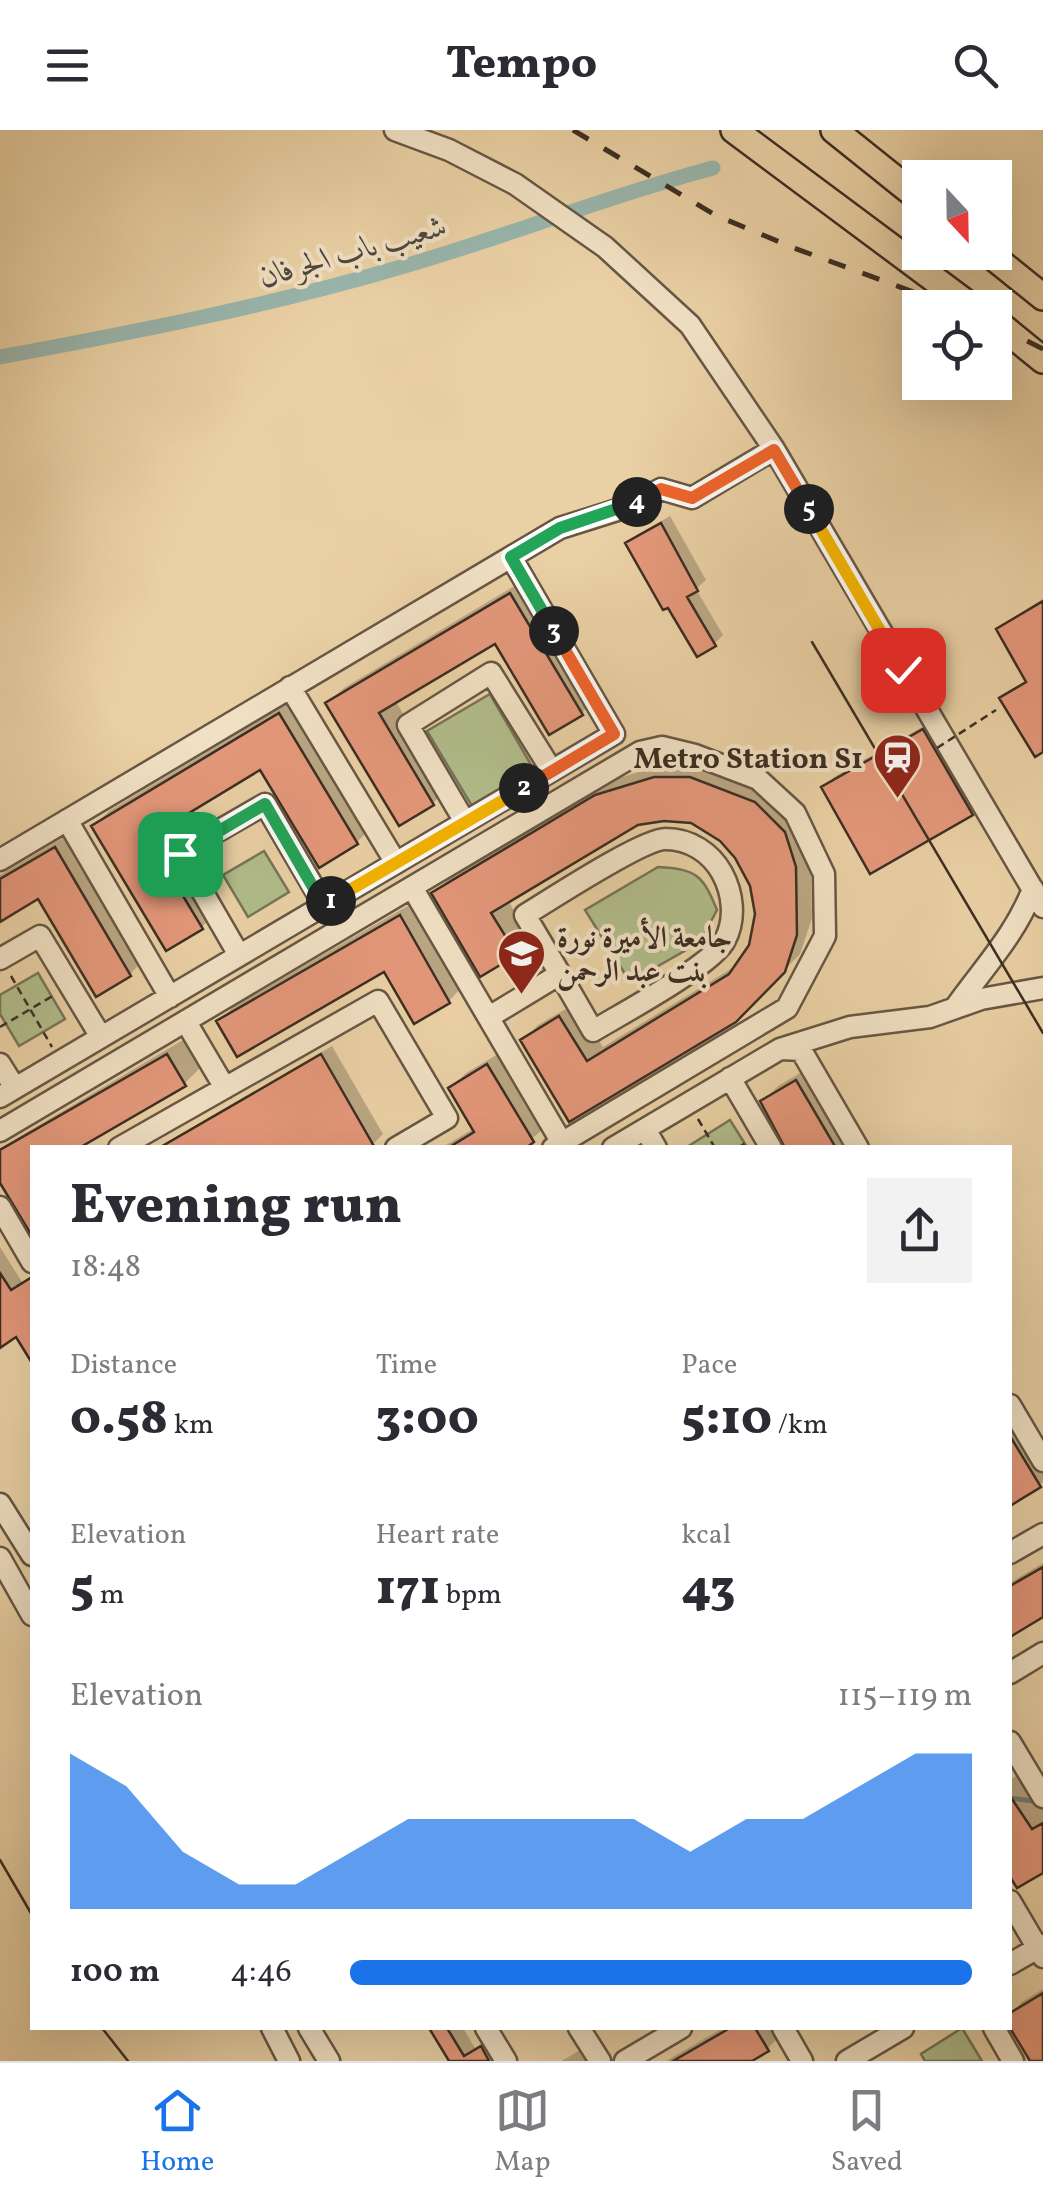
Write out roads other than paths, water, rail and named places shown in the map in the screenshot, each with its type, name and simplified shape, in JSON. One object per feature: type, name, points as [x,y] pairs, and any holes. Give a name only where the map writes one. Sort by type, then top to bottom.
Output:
[{"type":"main road","points":[[734,130],[952,290]]},
{"type":"main road","points":[[764,130],[955,290]]},
{"type":"main road","points":[[834,130],[902,185]]},
{"type":"main road","points":[[851,130],[902,174]]},
{"type":"main road","points":[[1012,270],[1043,296]]},
{"type":"main road","points":[[1012,336],[1035,354]]},
{"type":"street","points":[[394,130],[448,150],[515,184],[605,247],[690,325],[774,450],[1038,898],[956,1005]]},
{"type":"street","points":[[0,860],[560,528],[627,507],[661,489],[692,498],[774,450]]},
{"type":"street","points":[[0,1064],[8,1092],[614,734],[511,557]]},
{"type":"street","points":[[464,822],[408,725],[491,673],[552,771]]},
{"type":"street","points":[[290,687],[396,863]]},
{"type":"street","points":[[0,1131],[640,752],[662,747],[758,779],[795,814],[824,874],[825,936],[788,1008],[562,1145]]},
{"type":"street","points":[[240,955],[180,854],[265,804],[324,906]]},
{"type":"street","points":[[68,820],[170,997]]},
{"type":"street","points":[[664,838],[700,847],[722,871],[734,901],[725,941],[687,974],[593,1031],[560,974],[525,915],[618,859],[664,838]]},
{"type":"street","points":[[413,889],[559,1145]]},
{"type":"street","points":[[0,959],[40,936],[101,1037]]},
{"type":"street","points":[[488,1017],[560,974]]},
{"type":"street","points":[[618,1145],[780,1048],[850,1027],[930,1017],[956,1005],[1043,988]]},
{"type":"street","points":[[125,1145],[378,1001],[448,1118],[401,1145]]},
{"type":"street","points":[[186,1022],[225,1088]]},
{"type":"street","points":[[780,1048],[800,1050],[856,1145]]},
{"type":"street","points":[[730,1078],[768,1145]]},
{"type":"street","points":[[645,1129],[654,1145]]},
{"type":"street","points":[[0,1207],[30,1259]]},
{"type":"street","points":[[1012,1408],[1043,1462]]},
{"type":"street","points":[[0,1504],[30,1552]]},
{"type":"street","points":[[1012,1548],[1043,1534]]},
{"type":"street","points":[[0,1558],[30,1611]]},
{"type":"street","points":[[1012,1672],[1043,1653]]},
{"type":"street","points":[[1012,1750],[1043,1797]]},
{"type":"street","points":[[1012,1905],[1041,1950],[1012,1963]]},
{"type":"street","points":[[273,2030],[289,2061]]},
{"type":"street","points":[[310,2030],[328,2061]]},
{"type":"street","points":[[487,2030],[506,2061]]},
{"type":"street","points":[[581,2030],[600,2061]]},
{"type":"street","points":[[625,2061],[678,2030]]},
{"type":"street","points":[[783,2030],[802,2061]]},
{"type":"street","points":[[847,2061],[899,2030]]},
{"type":"street","points":[[995,2030],[1014,2061]]},
{"type":"street","points":[[881,2040],[894,2061]]},
{"type":"waterway","name":"شعيب باب الجرفان","points":[[0,357],[302,294],[440,255],[713,168]]},
{"type":"waterway","points":[[1012,1798],[1040,1802]]},
{"type":"tram line","points":[[812,642],[1043,1033]]},
{"type":"tram line","points":[[0,1860],[30,1912]]},
{"type":"tram line","points":[[104,2030],[128,2061]]},
{"type":"railway","points":[[573,130],[715,215],[908,290]]},
{"type":"railway","points":[[1012,334],[1043,349]]},
{"type":"place","name":"Metro Station S1","points":[[898,800]]},
{"type":"place","name":"جامعة الأميرة نورة بنت عبد الرحمن","points":[[522,996]]}]
